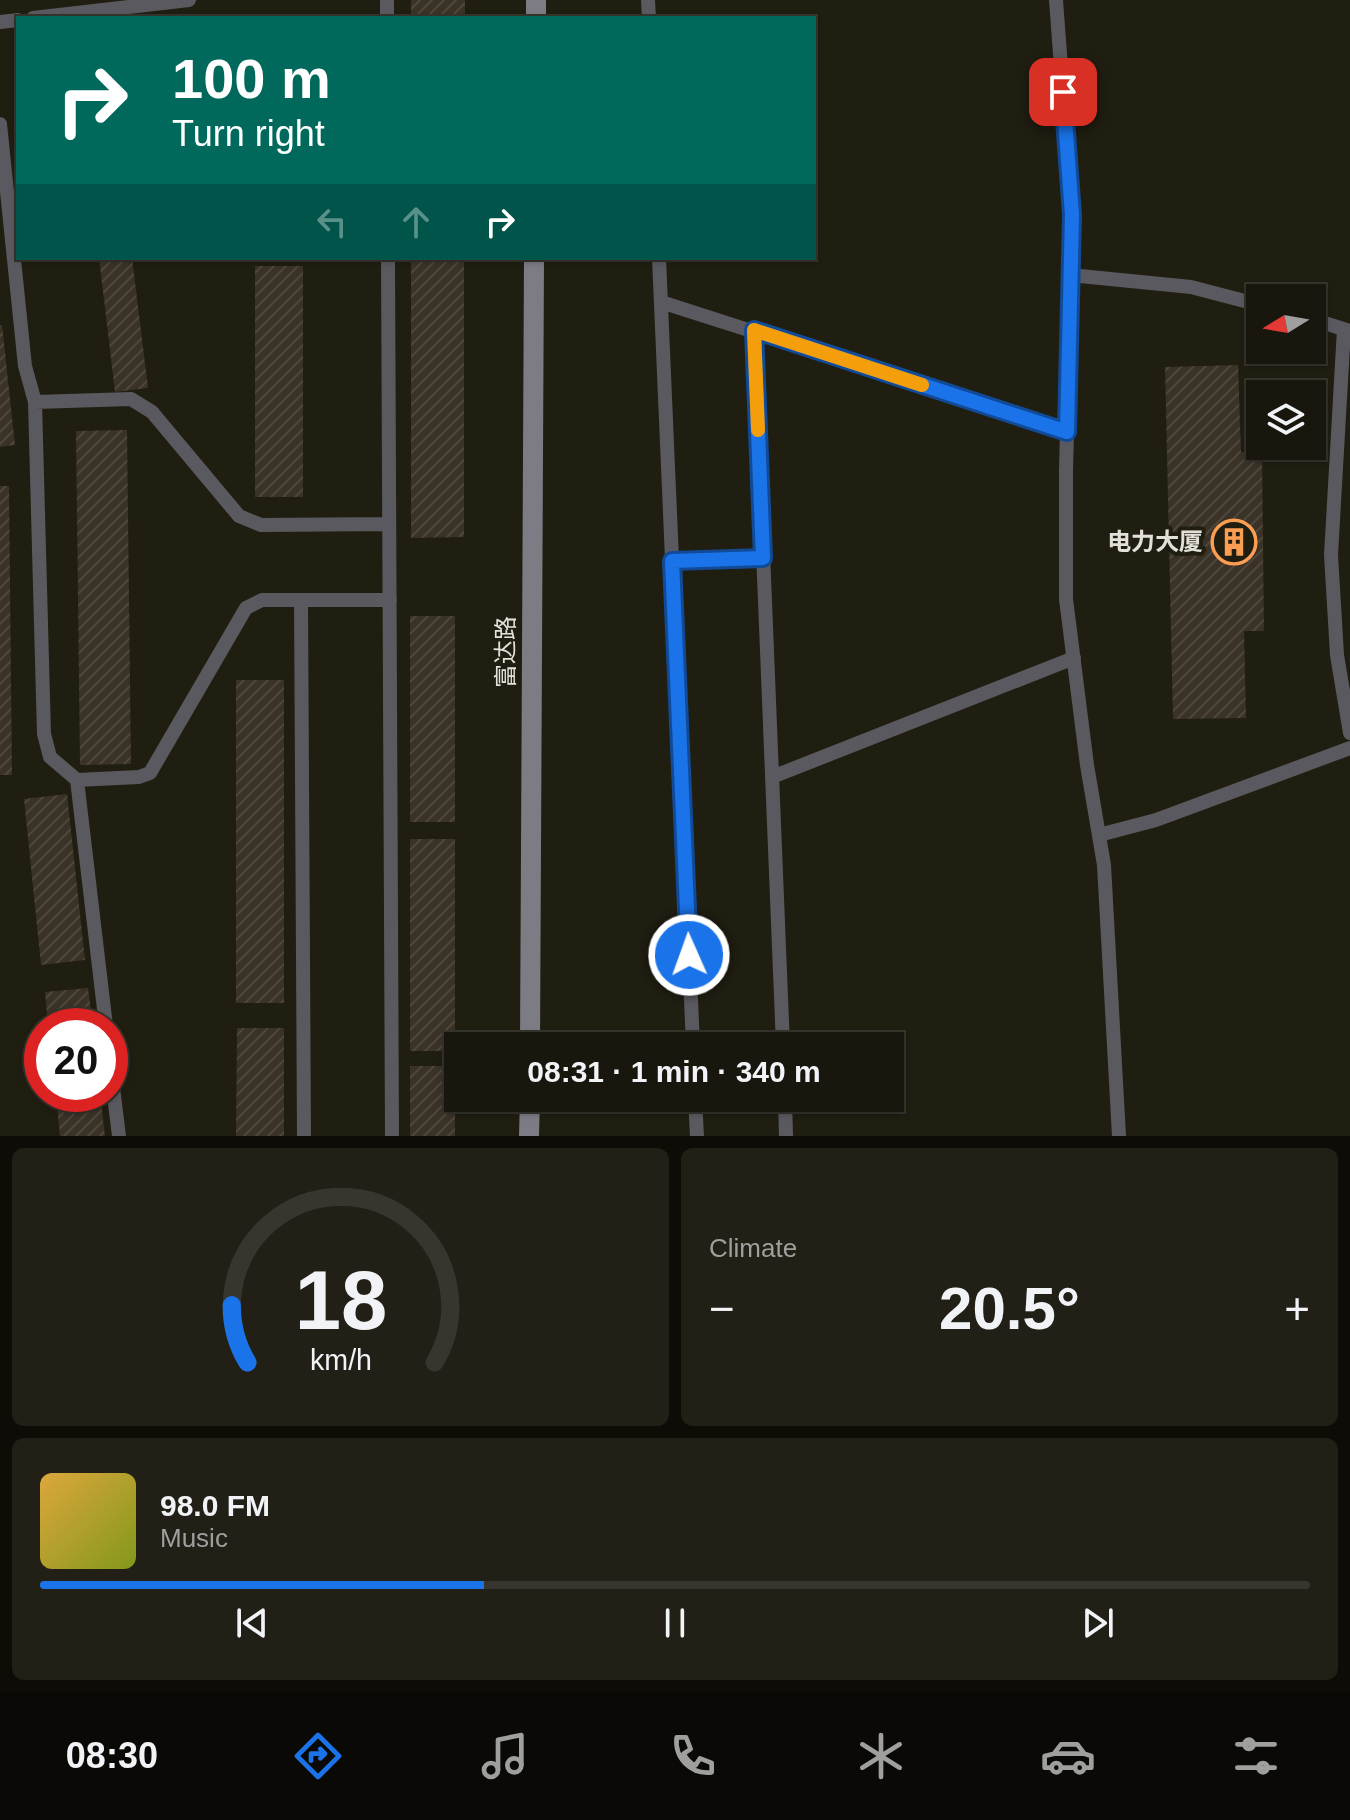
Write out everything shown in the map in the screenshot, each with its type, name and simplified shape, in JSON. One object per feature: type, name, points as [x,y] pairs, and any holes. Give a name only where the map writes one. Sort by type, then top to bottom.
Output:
[{"type":"street","name":"富达路","points":[[530,1032],[534,260]]},
{"type":"street","points":[[529,1136],[530,1112]]},
{"type":"lane","points":[[50,16],[189,0]]},
{"type":"lane","points":[[1056,0],[1072,215],[1066,599],[1087,765],[1104,865],[1119,1136]]},
{"type":"lane","points":[[0,124],[25,366],[35,402],[44,734],[50,757],[77,780],[104,1008]]},
{"type":"lane","points":[[388,260],[392,1136]]},
{"type":"lane","points":[[659,260],[692,1032]]},
{"type":"lane","points":[[1070,275],[1191,287],[1246,301]]},
{"type":"lane","points":[[661,302],[1067,432]]},
{"type":"lane","points":[[1326,323],[1347,330],[1331,555],[1337,655],[1350,733]]},
{"type":"lane","points":[[754,330],[782,1032]]},
{"type":"lane","points":[[35,402],[131,399],[152,412],[239,516],[261,525],[389,524]]},
{"type":"lane","points":[[672,561],[763,558]]},
{"type":"lane","points":[[77,780],[139,777],[150,773],[246,608],[262,600],[390,600]]},
{"type":"lane","points":[[301,600],[304,1136]]},
{"type":"lane","points":[[772,777],[1074,658]]},
{"type":"lane","points":[[1099,835],[1156,820],[1350,748]]},
{"type":"lane","points":[[116,1112],[119,1136]]},
{"type":"lane","points":[[696,1112],[697,1136]]},
{"type":"lane","points":[[785,1112],[786,1136]]},
{"type":"building","points":[[411,0],[465,0],[465,16],[411,16]]},
{"type":"building","points":[[99,260],[132,260],[148,388],[115,392]]},
{"type":"building","points":[[411,260],[464,260],[464,537],[411,538]]},
{"type":"building","points":[[255,266],[303,266],[303,497],[255,497]]},
{"type":"building","points":[[0,325],[15,445],[0,447]]},
{"type":"building","points":[[1238,365],[1241,452],[1246,452],[1246,460],[1262,460],[1264,631],[1244,631],[1246,718],[1173,719],[1165,367]]},
{"type":"building","points":[[127,430],[131,764],[80,765],[76,431]]},
{"type":"building","points":[[0,486],[9,486],[12,775],[0,775]]},
{"type":"building","points":[[410,616],[455,616],[455,822],[410,822]]},
{"type":"building","points":[[236,680],[284,680],[284,1003],[236,1003]]},
{"type":"building","points":[[67,794],[85,960],[41,965],[24,799]]},
{"type":"building","points":[[410,839],[455,839],[455,1032],[444,1032],[444,1051],[410,1051]]},
{"type":"building","points":[[88,988],[91,1008],[46,1008],[45,992]]},
{"type":"building","points":[[237,1028],[284,1028],[284,1136],[236,1136]]},
{"type":"building","points":[[410,1066],[444,1066],[444,1112],[455,1112],[455,1136],[410,1136]]},
{"type":"building","points":[[58,1112],[102,1112],[105,1136],[60,1136]]},
{"type":"slow traffic","points":[[758,430],[754,330],[922,385]]},
{"type":"place","name":"电力大厦","points":[[1234,542]]},
{"type":"route","points":[[689,955],[672,561],[763,558],[754,330],[1067,432],[1072,215],[1063,92]]}]
